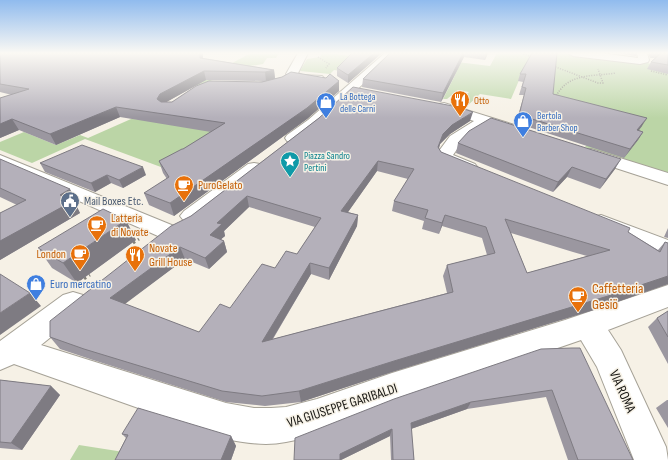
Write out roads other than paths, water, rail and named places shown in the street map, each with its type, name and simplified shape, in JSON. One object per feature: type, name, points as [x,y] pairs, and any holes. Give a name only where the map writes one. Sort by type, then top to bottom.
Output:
[{"type":"street","points":[[280,83],[291,74]]},
{"type":"street","points":[[293,74],[300,78],[331,79]]},
{"type":"street","points":[[143,249],[166,231],[186,221],[313,123],[346,87],[363,74]]},
{"type":"street","points":[[346,87],[369,93]]},
{"type":"street","points":[[435,105],[459,111],[530,134]]},
{"type":"street","points":[[483,173],[447,159],[444,155],[456,138],[486,120]]},
{"type":"street","points":[[575,149],[668,179]]},
{"type":"street","points":[[0,160],[166,231]]},
{"type":"street","points":[[583,214],[668,249]]},
{"type":"street","points":[[7,352],[93,287]]},
{"type":"street","name":"VIA GIUSEPPE GARIBALDI","points":[[7,352],[19,352],[226,421],[256,426],[271,426],[302,420],[381,392],[588,325],[668,296]]},
{"type":"street","name":"VIA ROMA","points":[[588,325],[610,360],[653,460]]},
{"type":"place","name":"Otto","points":[[460,117]]},
{"type":"place","name":"La Bottega delle Carni","points":[[326,119]]},
{"type":"place","name":"Bertola Barber Shop","points":[[523,138]]},
{"type":"place","name":"Piazza Sandro Pertini","points":[[290,178]]},
{"type":"place","name":"PuroGelato","points":[[184,202]]},
{"type":"place","name":"Mail Boxes Etc.","points":[[70,218]]},
{"type":"place","name":"Latteria di Novate","points":[[97,242]]},
{"type":"place","name":"London","points":[[80,271]]},
{"type":"place","name":"Novate Grill House","points":[[135,272]]},
{"type":"place","name":"Euro mercatino","points":[[36,301]]},
{"type":"place","name":"Caffetteria Gesiö","points":[[578,313]]}]
